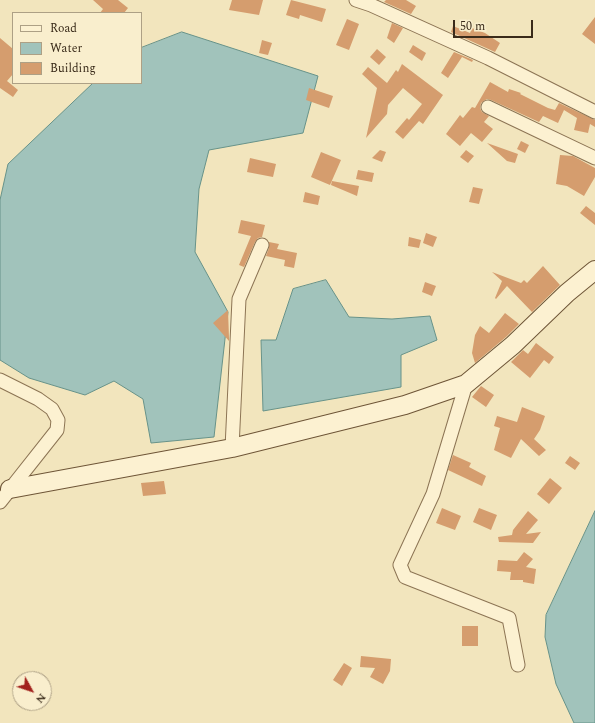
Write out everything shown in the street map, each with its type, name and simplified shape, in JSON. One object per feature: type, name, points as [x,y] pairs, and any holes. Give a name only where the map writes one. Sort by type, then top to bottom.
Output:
[{"type":"street","points":[[356,0],[371,5],[488,58],[595,112]]},
{"type":"street","points":[[488,106],[595,158]]},
{"type":"street","points":[[232,448],[239,300],[262,245]]},
{"type":"street","points":[[5,495],[232,448],[405,405],[466,384],[513,345],[595,270]]},
{"type":"street","points":[[0,380],[38,399],[52,409],[58,420],[57,430],[5,495]]},
{"type":"street","points":[[466,384],[433,494],[400,565],[405,577],[510,618],[518,665]]},
{"type":"water","points":[[182,32],[318,76],[303,133],[209,150],[199,189],[195,252],[228,312],[214,437],[151,443],[143,399],[114,381],[85,395],[29,378],[0,360],[0,200],[8,164],[92,84],[142,84],[142,48]]},
{"type":"water","points":[[326,280],[349,317],[392,319],[430,316],[437,340],[401,355],[401,387],[263,411],[261,340],[276,340],[293,289]]},
{"type":"water","points":[[595,511],[595,723],[574,723],[556,684],[545,637],[546,615]]},
{"type":"building","points":[[93,0],[118,0],[128,8],[125,12],[101,12],[103,9]]},
{"type":"building","points":[[232,0],[263,0],[259,15],[229,10]]},
{"type":"building","points":[[291,0],[326,9],[322,22],[300,15],[299,19],[286,15]]},
{"type":"building","points":[[386,0],[406,0],[416,6],[411,14],[384,2]]},
{"type":"building","points":[[595,17],[595,44],[582,34]]},
{"type":"building","points":[[347,19],[359,24],[349,50],[336,45]]},
{"type":"building","points":[[392,23],[403,28],[394,43],[387,38]]},
{"type":"building","points":[[453,26],[470,33],[472,28],[485,33],[500,43],[495,52],[451,32]]},
{"type":"building","points":[[0,38],[12,48],[12,75],[7,81],[18,90],[13,97],[0,88]]},
{"type":"building","points":[[262,40],[272,43],[268,55],[259,53]]},
{"type":"building","points":[[413,45],[426,53],[422,61],[409,52]]},
{"type":"building","points":[[377,49],[386,57],[379,65],[370,57]]},
{"type":"building","points":[[454,52],[473,60],[472,62],[462,57],[448,78],[441,73]]},
{"type":"building","points":[[402,64],[443,95],[423,124],[419,121],[403,139],[395,132],[407,118],[409,120],[422,104],[403,88],[388,105],[387,114],[366,138],[377,88],[362,74],[368,67],[387,83],[396,70],[398,72]]},
{"type":"building","points":[[490,82],[508,92],[509,89],[521,93],[520,94],[548,108],[555,110],[559,103],[595,120],[595,127],[590,124],[588,133],[574,130],[577,118],[564,110],[558,123],[543,116],[539,122],[487,99],[481,103],[480,108],[482,112],[489,116],[484,122],[493,129],[482,142],[471,133],[460,146],[446,134],[460,115],[463,118],[472,107],[475,108]]},
{"type":"building","points":[[309,88],[333,96],[329,108],[306,100]]},
{"type":"building","points":[[521,141],[529,145],[525,153],[517,149]]},
{"type":"building","points":[[487,143],[518,154],[515,163],[507,161]]},
{"type":"building","points":[[380,150],[386,152],[382,162],[372,158]]},
{"type":"building","points":[[466,150],[474,156],[468,163],[460,157]]},
{"type":"building","points":[[321,152],[341,160],[330,185],[311,177]]},
{"type":"building","points":[[560,155],[573,156],[595,168],[595,177],[584,196],[567,186],[556,184]]},
{"type":"building","points":[[250,158],[276,164],[273,177],[247,172]]},
{"type":"building","points":[[358,170],[374,173],[372,182],[356,179]]},
{"type":"building","points":[[332,181],[359,186],[357,196],[331,185]]},
{"type":"building","points":[[473,187],[483,189],[479,204],[469,202]]},
{"type":"building","points":[[305,192],[320,196],[318,205],[303,202]]},
{"type":"building","points":[[586,206],[595,213],[595,225],[580,213]]},
{"type":"building","points":[[241,220],[265,225],[262,237],[258,238],[255,242],[244,267],[239,265],[251,236],[238,233]]},
{"type":"building","points":[[426,233],[437,237],[433,247],[423,243]]},
{"type":"building","points":[[409,237],[421,240],[419,248],[408,246]]},
{"type":"building","points":[[269,242],[279,244],[277,249],[297,253],[294,268],[284,266],[285,260],[266,256],[269,248]]},
{"type":"building","points":[[543,266],[560,285],[532,312],[507,286],[496,299],[495,298],[502,281],[492,272],[521,283],[524,280],[527,283]]},
{"type":"building","points":[[425,282],[436,286],[432,296],[422,292]]},
{"type":"building","points":[[228,310],[229,338],[229,341],[213,323]]},
{"type":"building","points":[[505,313],[519,324],[475,363],[472,353],[475,335],[480,326],[489,333]]},
{"type":"building","points":[[536,343],[554,357],[549,364],[544,360],[530,378],[511,362],[523,350],[528,354]]},
{"type":"building","points":[[481,386],[494,395],[486,407],[472,397]]},
{"type":"building","points":[[522,407],[545,416],[540,430],[534,439],[546,450],[539,456],[521,439],[511,458],[494,450],[500,428],[494,426],[497,416],[517,422]]},
{"type":"building","points":[[453,455],[471,463],[469,467],[486,476],[482,486],[448,470]]},
{"type":"building","points":[[570,456],[580,463],[575,470],[565,463]]},
{"type":"building","points":[[550,478],[562,488],[549,504],[537,494]]},
{"type":"building","points":[[164,481],[166,494],[143,496],[141,483]]},
{"type":"building","points":[[442,508],[461,516],[455,530],[436,523]]},
{"type":"building","points":[[479,508],[497,515],[491,530],[473,522]]},
{"type":"building","points":[[528,511],[538,520],[526,534],[541,532],[533,543],[499,542],[498,537],[512,535],[513,530]]},
{"type":"building","points":[[524,552],[533,559],[526,567],[536,569],[534,584],[523,582],[523,580],[510,580],[511,572],[497,571],[498,560],[517,561]]},
{"type":"building","points":[[462,626],[478,626],[478,646],[462,646]]},
{"type":"building","points":[[361,656],[391,659],[390,671],[383,684],[370,677],[375,668],[360,667]]},
{"type":"building","points":[[344,663],[352,668],[342,686],[333,680]]}]
